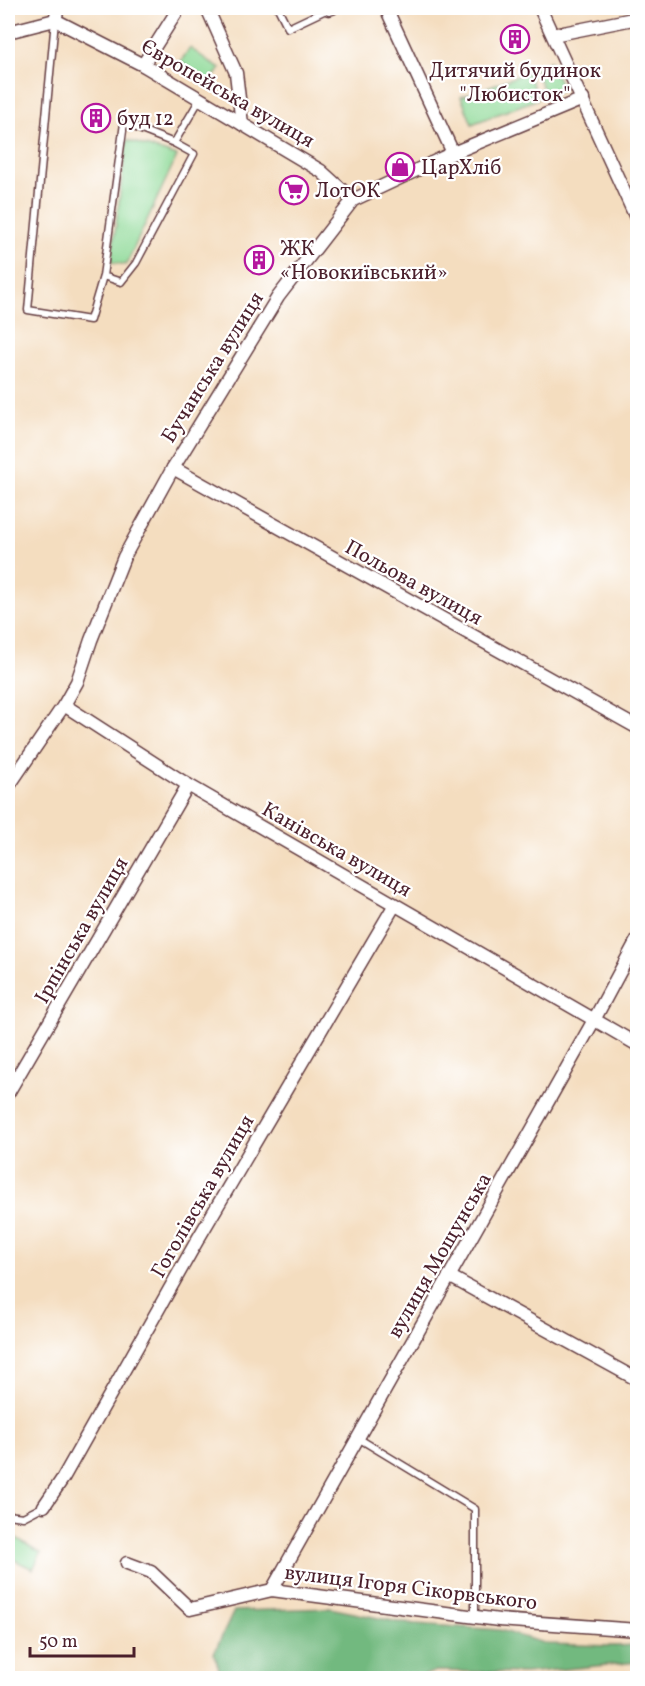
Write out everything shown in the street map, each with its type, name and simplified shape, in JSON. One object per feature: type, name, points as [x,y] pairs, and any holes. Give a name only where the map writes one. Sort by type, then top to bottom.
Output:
[{"type":"street","points":[[8,32],[55,20],[58,8]]},
{"type":"street","points":[[143,65],[179,8]]},
{"type":"street","points":[[207,8],[236,73],[242,124]]},
{"type":"street","points":[[386,8],[453,153]]},
{"type":"street","points":[[540,8],[638,222]]},
{"type":"street","points":[[553,35],[638,18]]},
{"type":"street","name":"Європейська вулиця","points":[[55,20],[143,65],[321,171],[353,200]]},
{"type":"street","name":"Бучанська вулиця","points":[[8,787],[77,682],[124,557],[173,468],[278,297],[353,200],[453,153],[583,99]]},
{"type":"street","name":"Польова вулиця","points":[[173,468],[638,728]]},
{"type":"street","name":"Канівська вулиця","points":[[64,705],[188,785],[638,1045]]},
{"type":"street","name":"Ірпінська вулиця","points":[[8,1093],[188,785]]},
{"type":"street","name":"Гоголівська вулиця","points":[[45,1506],[198,1239],[394,906]]},
{"type":"street","name":"вулиця Мощунська","points":[[272,1590],[638,938]]},
{"type":"street","points":[[449,1276],[638,1380]]},
{"type":"street","name":"вулиця Ігоря Сікорвського","points":[[127,1563],[151,1572],[190,1609],[272,1590],[475,1616],[638,1630]]},
{"type":"lane","points":[[278,8],[288,28],[329,8]]},
{"type":"lane","points":[[55,20],[28,310],[90,320],[103,276],[124,123],[174,143],[194,154],[136,263],[121,282],[103,276]]},
{"type":"lane","points":[[174,143],[201,99]]},
{"type":"lane","points":[[358,1438],[475,1509],[475,1616]]},
{"type":"lane","points":[[8,1515],[23,1517],[45,1506]]},
{"type":"green space","points":[[190,48],[220,69],[210,82],[180,62]]},
{"type":"green space","points":[[550,61],[563,89],[547,97],[534,69]]},
{"type":"green space","points":[[528,72],[538,99],[472,124],[461,97]]},
{"type":"green space","points":[[127,140],[177,156],[126,265],[111,262]]},
{"type":"green space","points":[[8,1533],[41,1553],[33,1569],[8,1557]]},
{"type":"green space","points":[[330,1608],[403,1623],[500,1630],[547,1644],[637,1645],[637,1662],[525,1673],[436,1671],[417,1678],[222,1678],[214,1653],[234,1611]]},
{"type":"place","name":"Дитячий будинок \"Любисток\"","points":[[515,39]]},
{"type":"place","name":"буд 12","points":[[96,118]]},
{"type":"place","name":"ЦарХліб","points":[[400,167]]},
{"type":"place","name":"ЛотОК","points":[[294,190]]},
{"type":"place","name":"ЖК «Новокиївський»","points":[[259,260]]}]
